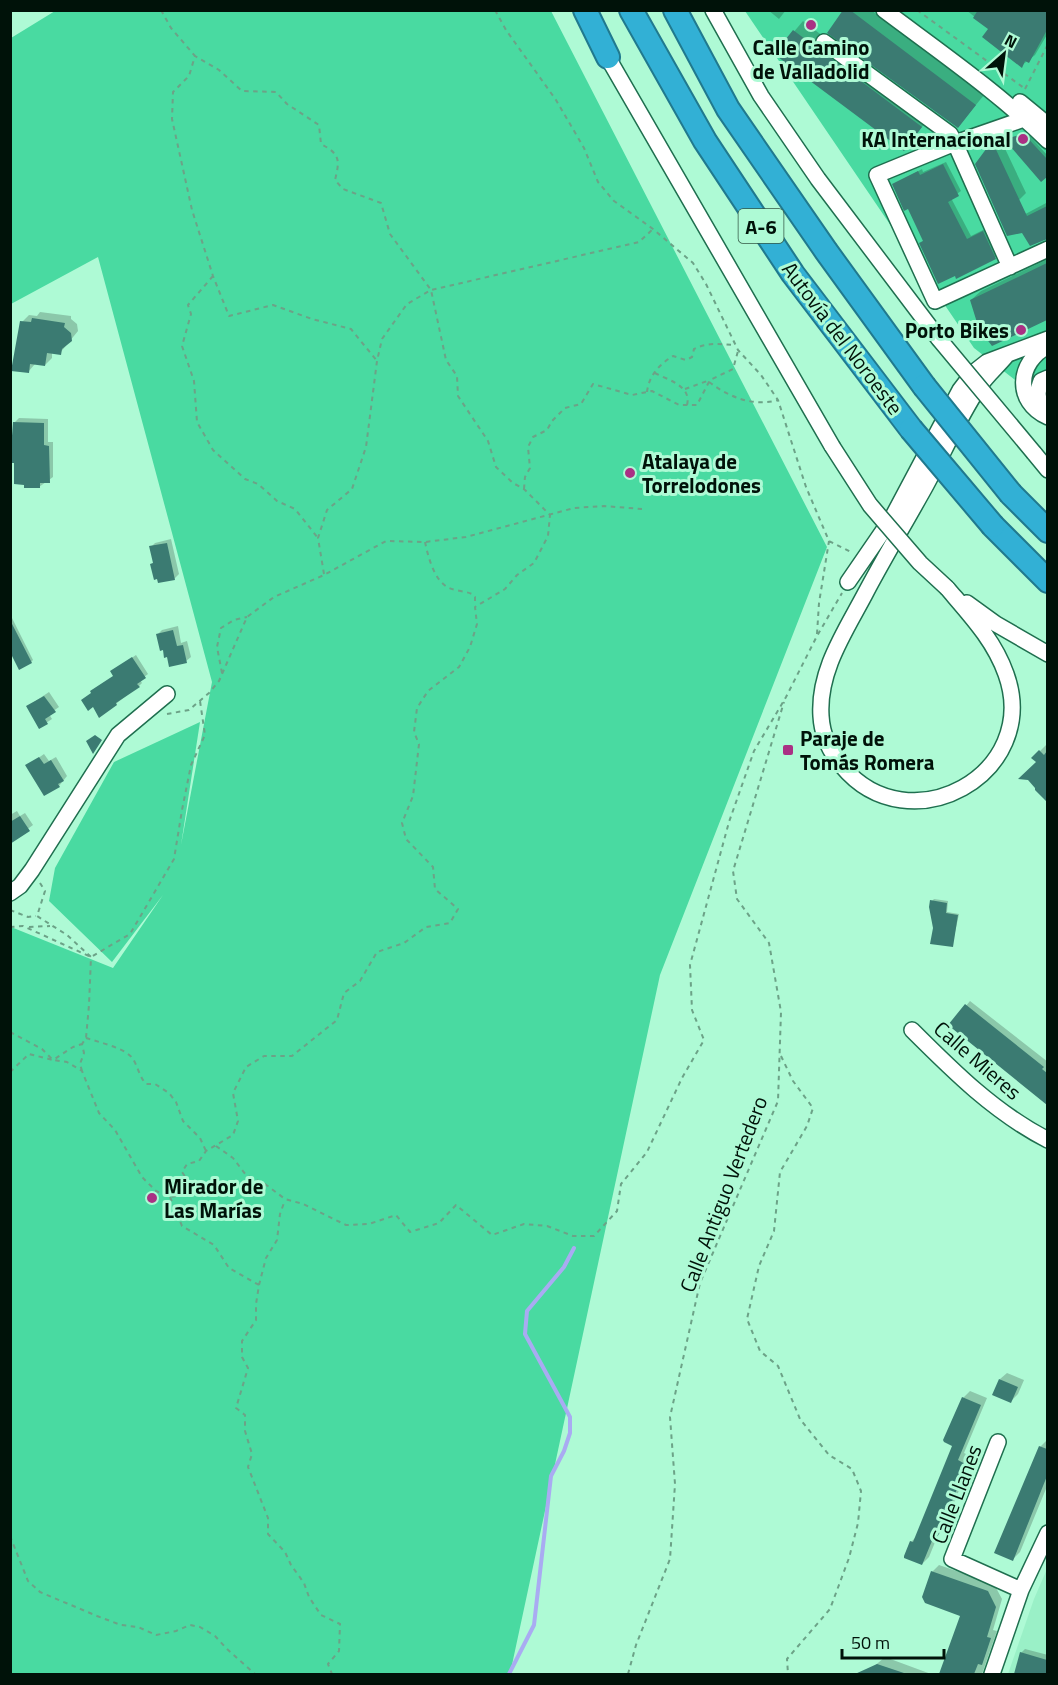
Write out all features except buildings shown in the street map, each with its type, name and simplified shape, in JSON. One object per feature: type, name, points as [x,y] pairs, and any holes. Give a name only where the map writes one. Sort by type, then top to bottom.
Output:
[{"type":"highway","points":[[585,10],[608,57]]},
{"type":"highway","name":"Autovía del Noroeste","points":[[631,10],[705,141],[793,274],[911,429],[993,526],[1047,581]]},
{"type":"highway","name":"Autovía del Noroeste","points":[[675,10],[728,109],[826,251],[924,386],[1011,494],[1047,531]]},
{"type":"street","points":[[579,10],[832,446],[878,514],[920,563],[947,588],[996,624],[1047,654]]},
{"type":"street","points":[[713,10],[761,96],[818,179],[939,339],[1047,470]]},
{"type":"street","points":[[884,10],[990,90],[1047,141]]},
{"type":"street","points":[[900,10],[1047,124]]},
{"type":"street","points":[[824,42],[950,134],[1010,267]]},
{"type":"street","points":[[1024,119],[955,143],[878,175],[935,301],[1047,249]]},
{"type":"street","points":[[848,582],[892,518],[960,390],[979,367],[1047,339]]},
{"type":"street","points":[[1047,346],[1034,357],[1027,367],[1023,389],[1035,412],[1047,416]]},
{"type":"street","points":[[947,588],[982,630],[996,651],[1007,675],[1012,705],[1010,726],[998,754],[982,775],[970,785],[954,794],[924,802],[893,799],[861,784],[836,759],[823,730],[821,717],[823,688],[834,651],[970,401],[981,384],[1006,356]]},
{"type":"street","points":[[1047,378],[1041,381],[1037,392],[1039,402],[1047,416]]},
{"type":"street","points":[[10,893],[20,886],[32,870],[118,735],[167,694]]},
{"type":"street","name":"Calle Mieres","points":[[912,1030],[960,1078],[1028,1130],[1047,1140]]},
{"type":"street","name":"Calle Llanes","points":[[998,1442],[952,1558],[1021,1590]]},
{"type":"street","points":[[992,1674],[1021,1590],[1047,1533]]},
{"type":"path","points":[[161,10],[171,28],[195,56],[219,70],[242,91],[276,92],[287,104],[319,125],[321,144],[333,151],[339,162],[335,180],[343,189],[381,203],[390,234],[431,290],[446,360],[457,376],[458,396],[488,441],[496,467],[513,483],[524,489],[550,515]]},
{"type":"path","points":[[495,10],[506,30],[556,100],[584,148],[598,182],[614,201],[653,229],[693,263],[706,284],[738,350],[778,400],[806,487],[829,541],[816,636]]},
{"type":"path","points":[[917,10],[1025,89],[1047,44]]},
{"type":"path","points":[[195,56],[189,76],[173,92],[172,119],[192,210],[213,276],[229,316],[273,305],[312,319],[351,329],[377,361]]},
{"type":"path","points":[[324,575],[318,538],[327,510],[352,489],[366,447],[382,339],[407,304],[431,290],[639,242],[653,229]]},
{"type":"path","points":[[213,276],[188,305],[191,314],[182,346],[194,381],[196,422],[213,450],[245,479],[258,484],[277,501],[295,508],[318,538]]},
{"type":"path","points":[[647,392],[648,381],[662,363],[673,356],[686,360],[693,357],[694,349],[709,343],[736,345]]},
{"type":"path","points":[[685,389],[710,381],[733,369],[738,350]]},
{"type":"path","points":[[655,373],[685,389],[689,398],[687,405]]},
{"type":"path","points":[[524,489],[525,477],[530,468],[528,447],[534,437],[547,430],[552,421],[565,408],[581,404],[593,384],[632,395],[652,391],[679,405],[697,405],[710,381]]},
{"type":"path","points":[[710,381],[726,394],[745,401],[769,403],[778,400]]},
{"type":"path","points":[[222,673],[217,647],[221,628],[234,620],[247,616],[274,597],[324,575],[386,541],[425,542],[466,537],[574,508],[604,506],[642,508]]},
{"type":"path","points":[[475,606],[505,589],[517,575],[534,563],[548,536],[550,515]]},
{"type":"path","points":[[829,541],[864,560]]},
{"type":"path","points":[[82,1044],[84,1053],[80,1064],[99,1113],[115,1130],[142,1177],[156,1191],[170,1197],[196,1193],[182,1172],[187,1164],[199,1161],[206,1151],[233,1135],[238,1121],[233,1093],[246,1067],[264,1056],[291,1056],[337,1020],[344,993],[360,981],[377,952],[404,943],[426,927],[450,923],[458,909],[435,889],[433,867],[406,839],[402,823],[415,786],[418,744],[414,732],[417,708],[428,691],[459,667],[473,641],[477,624],[475,597],[472,594],[449,588],[440,580],[428,556],[425,542]]},
{"type":"path","points":[[216,1146],[233,1158],[246,1175],[265,1184],[285,1199],[303,1204],[346,1225],[369,1224],[396,1215],[410,1232],[439,1223],[456,1205],[492,1236],[524,1224],[548,1226],[573,1236],[594,1236],[617,1211],[621,1184],[647,1152],[682,1078],[704,1040],[692,1010],[690,965],[729,822],[754,751],[848,582]]},
{"type":"path","points":[[151,707],[160,713],[171,714],[189,710],[200,701],[219,681],[247,616]]},
{"type":"path","name":"Calle Antiguo Vertedero","points":[[628,1674],[636,1645],[670,1559],[675,1484],[670,1417],[700,1283],[777,1101],[781,1012],[769,943],[737,898],[733,871],[786,697]]},
{"type":"path","points":[[91,957],[130,934],[174,859],[191,765],[204,735],[200,701]]},
{"type":"path","points":[[32,870],[45,891],[38,916]]},
{"type":"path","points":[[10,910],[28,916],[38,916],[66,935],[91,957]]},
{"type":"path","points":[[10,927],[52,926]]},
{"type":"path","points":[[26,927],[91,957]]},
{"type":"path","points":[[54,1060],[73,1047],[82,1044],[86,1038],[91,957]]},
{"type":"path","points":[[10,1032],[42,1048],[54,1060]]},
{"type":"path","points":[[86,1038],[123,1049],[132,1058],[138,1075],[146,1084],[155,1084],[169,1093],[176,1102],[183,1121],[200,1138],[206,1151]]},
{"type":"path","points":[[780,1053],[793,1081],[813,1108],[807,1126],[780,1172],[774,1231],[759,1266],[747,1319],[760,1351],[778,1366],[800,1419],[829,1455],[852,1469],[861,1491],[858,1523],[849,1558],[830,1609],[787,1659],[788,1674]]},
{"type":"path","points":[[10,1072],[29,1054],[67,1062],[82,1071]]},
{"type":"path","points":[[170,1197],[182,1226],[214,1245],[229,1268],[259,1285]]},
{"type":"path","points":[[285,1199],[280,1214],[277,1240],[266,1258],[259,1285],[256,1320],[242,1341],[242,1357],[248,1368],[236,1408],[245,1415],[245,1431],[252,1454],[248,1467],[268,1518],[268,1534],[285,1552],[291,1565],[304,1582],[321,1616],[340,1624],[339,1651],[328,1664],[332,1674]]},
{"type":"path","points":[[10,1536],[27,1581],[40,1592],[121,1625],[138,1627],[156,1635],[176,1631],[190,1625],[200,1628],[215,1636],[255,1674]]},
{"type":"shaded area","points":[[55,11],[551,11],[827,547],[660,975],[510,1674],[11,1673],[11,927],[113,968],[163,895],[112,962],[49,901],[55,868],[114,762],[200,722],[181,845],[212,682],[98,257],[11,304],[11,38]]},
{"type":"shaded area","points":[[745,11],[1047,11],[1047,405],[974,348]]},
{"type":"shaded area","points":[[1047,1569],[1047,1674],[1008,1674],[1034,1599]]},
{"type":"waterway","points":[[509,1674],[534,1625],[551,1476],[570,1433],[570,1417],[525,1334],[527,1311],[564,1267],[574,1248]]},
{"type":"place","name":"Calle Camino de Valladolid","points":[[811,25]]},
{"type":"place","name":"KA Internacional","points":[[1023,139]]},
{"type":"place","name":"Porto Bikes","points":[[1021,330]]},
{"type":"place","name":"Atalaya de Torrelodones","points":[[630,473]]},
{"type":"place","name":"Paraje de Tomás Romera","points":[[788,750]]},
{"type":"place","name":"Mirador de Las Marías","points":[[152,1198]]}]
